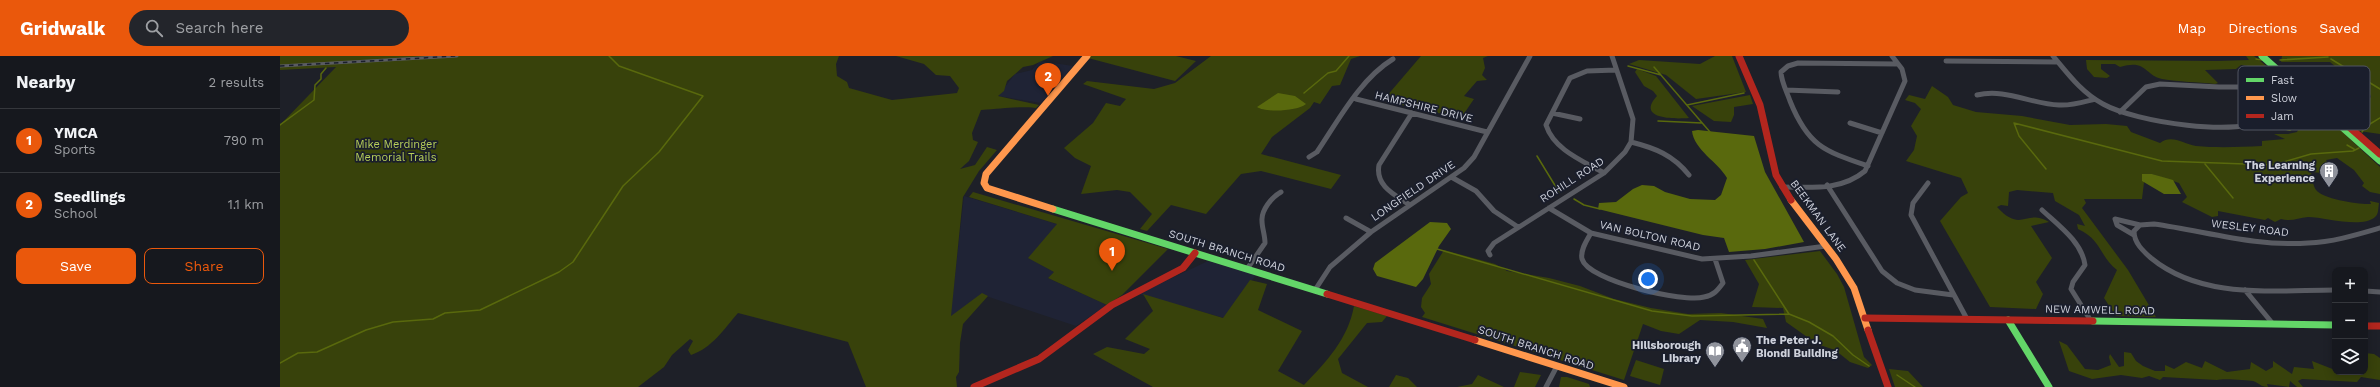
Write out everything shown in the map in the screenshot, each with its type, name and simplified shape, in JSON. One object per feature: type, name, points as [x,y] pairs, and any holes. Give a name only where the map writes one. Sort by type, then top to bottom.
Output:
[{"type":"street","name":"SOUTH BRANCH ROAD","points":[[1087,56],[989,170],[984,179],[984,185],[996,192],[1624,387]]},
{"type":"street","name":"LONGFIELD DRIVE","points":[[1315,290],[1330,267],[1371,232],[1452,178],[1469,162],[1530,56]]},
{"type":"street","name":"ROHILL ROAD","points":[[1490,255],[1488,252],[1494,244],[1604,172],[1621,158],[1631,142],[1633,119],[1612,56]]},
{"type":"street","name":"BEEKMAN LANE","points":[[1739,56],[1758,100],[1770,155],[1782,187],[1826,246],[1854,288],[1888,387]]},
{"type":"street","points":[[1782,187],[1827,186],[1852,181],[1861,175],[1868,166],[1905,81],[1904,73],[1892,56]]},
{"type":"street","points":[[2000,56],[2004,62]]},
{"type":"street","points":[[2053,56],[2083,90],[2095,100],[2120,112],[2143,119],[2175,125],[2238,125]]},
{"type":"street","points":[[2262,56],[2275,66]]},
{"type":"street","points":[[2269,56],[2279,66]]},
{"type":"street","points":[[1309,157],[1317,152],[1356,99],[1386,63],[1393,59]]},
{"type":"street","points":[[1946,61],[2058,62]]},
{"type":"street","points":[[1868,166],[1833,155],[1813,144],[1801,128],[1780,74],[1785,67],[1793,64],[1898,64]]},
{"type":"street","points":[[1604,172],[1553,141],[1547,129],[1547,121],[1567,81],[1573,76],[1587,71],[1616,70]]},
{"type":"street","points":[[2120,112],[2146,87],[2156,84],[2170,83],[2238,87]]},
{"type":"street","points":[[1786,90],[1838,92]]},
{"type":"street","points":[[1977,95],[1991,93],[2060,106],[2095,100]]},
{"type":"street","name":"HAMPSHIRE DRIVE","points":[[1356,99],[1487,132]]},
{"type":"street","points":[[1410,205],[1383,186],[1377,173],[1378,165],[1412,113]]},
{"type":"street","points":[[1552,113],[1580,119]]},
{"type":"street","points":[[1850,123],[1882,133]]},
{"type":"street","points":[[2352,130],[2375,150],[2380,161]]},
{"type":"street","points":[[1631,142],[1665,152],[1679,162],[1689,175]]},
{"type":"street","points":[[1452,178],[1476,191],[1494,211],[1518,227]]},
{"type":"street","points":[[1928,183],[1913,203],[1911,215],[1967,319]]},
{"type":"street","points":[[1827,186],[1875,261],[1888,277],[1907,287],[1921,291],[1953,295]]},
{"type":"street","points":[[1247,269],[1265,243],[1261,218],[1262,213],[1274,196],[1281,192]]},
{"type":"street","name":"VAN BOLTON ROAD","points":[[1549,208],[1591,233],[1693,257],[1715,259],[1826,246]]},
{"type":"street","points":[[2042,210],[2074,241],[2083,254],[2085,265],[2073,282],[2072,289],[2091,321]]},
{"type":"street","points":[[1346,218],[1371,232]]},
{"type":"street","name":"WESLEY ROAD","points":[[2332,290],[2245,290],[2211,287],[2174,274],[2148,256],[2140,247],[2134,235],[2117,225],[2115,219],[2122,219],[2140,226],[2164,226],[2243,240],[2286,244],[2330,241],[2380,228]]},
{"type":"street","points":[[2134,235],[2134,231],[2140,226]]},
{"type":"street","points":[[1591,233],[1583,245],[1581,254],[1585,264],[1593,271],[1604,277],[1681,298],[1706,299],[1718,293],[1723,284],[1715,259]]},
{"type":"street","points":[[974,387],[1039,359],[1112,305],[1183,268],[1195,253]]},
{"type":"street","points":[[2245,290],[2273,324]]},
{"type":"street","points":[[2368,291],[2380,292]]},
{"type":"street","name":"NEW AMWELL ROAD","points":[[1865,318],[2332,325]]},
{"type":"street","points":[[2008,320],[2049,387]]},
{"type":"street","points":[[2368,326],[2380,326]]},
{"type":"street","points":[[1546,387],[1557,366]]},
{"type":"shaded area","points":[[1040,61],[1073,66],[1041,103],[998,96],[1015,74],[1032,70]]},
{"type":"shaded area","points":[[1278,93],[1295,96],[1306,104],[1289,110],[1274,111],[1257,107]]},
{"type":"shaded area","points":[[1698,130],[1754,136],[1765,172],[1804,242],[1765,249],[1729,252],[1724,238],[1703,235],[1598,209],[1599,203],[1616,202],[1633,189],[1642,185],[1654,186],[1665,192],[1690,199],[1715,200],[1721,195],[1727,178],[1697,144],[1692,131]]},
{"type":"shaded area","points":[[2142,174],[2152,174],[2173,180],[2181,194],[2164,194],[2142,181]]},
{"type":"shaded area","points":[[964,196],[1060,225],[1029,258],[1054,272],[1048,278],[1107,305],[1076,326],[983,295],[950,319]]},
{"type":"shaded area","points":[[1430,222],[1447,223],[1451,229],[1439,246],[1423,279],[1416,287],[1377,276],[1373,269],[1375,263]]},
{"type":"shaded area","points":[[1208,261],[1256,275],[1224,318],[1138,294]]},
{"type":"green space","name":"Mike Merdinger Memorial Trails","points":[[280,56],[839,56],[836,64],[837,76],[847,82],[849,88],[892,100],[957,93],[959,88],[950,76],[936,75],[924,64],[896,56],[1053,56],[1033,65],[1023,67],[1007,81],[1004,91],[998,96],[1039,105],[1036,108],[1015,107],[981,110],[972,133],[973,140],[978,142],[969,161],[960,169],[975,165],[987,147],[997,150],[979,171],[963,197],[951,316],[982,293],[988,296],[963,324],[960,343],[959,372],[956,377],[957,387],[866,387],[848,342],[738,313],[705,348],[691,355],[688,350],[693,341],[690,339],[672,355],[664,367],[638,387],[280,387],[280,125],[336,67],[280,70]]},
{"type":"green space","points":[[1090,56],[1176,56],[1196,61],[1175,81],[1088,58]]},
{"type":"green space","points":[[1211,56],[1360,56],[1351,59],[1340,85],[1332,86],[1320,104],[1314,102],[1310,108],[1272,137],[1261,154],[1341,175],[1331,189],[1261,171],[1241,174],[1206,214],[1171,205],[1147,231],[1140,229],[1152,214],[1130,192],[1117,190],[1081,194],[1091,166],[1075,158],[1064,148],[1093,123],[1106,103],[1120,106],[1126,99],[1083,84],[1087,81],[1154,89],[1175,83]]},
{"type":"green space","points":[[1421,56],[1488,56],[1483,58],[1485,68],[1482,75],[1487,80],[1477,81],[1464,96],[1474,99],[1461,118],[1393,103],[1386,97]]},
{"type":"green space","points":[[1715,56],[1732,56],[1746,92],[1696,99],[1666,75],[1629,64],[1639,60],[1700,64]]},
{"type":"green space","points":[[2246,56],[2254,56],[2266,66],[2241,65],[2236,69],[2205,70],[2218,83],[2215,84],[2162,79],[2156,77],[2144,68],[2135,65],[2120,67],[2115,64],[2101,64],[2101,69],[2110,76],[2107,78],[2094,77],[2087,69],[2086,60],[2217,61],[2249,60]]},
{"type":"green space","points":[[2282,56],[2380,56],[2380,134],[2358,130],[2370,130],[2370,66],[2335,66],[2330,62],[2281,62]]},
{"type":"green space","points":[[1637,69],[1656,76],[1689,118],[1667,118],[1654,114],[1651,110],[1652,104],[1657,96],[1653,91],[1644,86],[1635,72]]},
{"type":"green space","points":[[1932,86],[1948,97],[1953,105],[1976,112],[2022,116],[2070,125],[2106,124],[2127,126],[2131,132],[2160,143],[2164,140],[2173,139],[2191,145],[2204,147],[2262,146],[2262,141],[2285,139],[2274,134],[2288,134],[2297,132],[2298,130],[2340,130],[2380,167],[2380,194],[2370,192],[2362,186],[2364,183],[2354,170],[2337,158],[2326,160],[2336,174],[2311,172],[2315,188],[2326,196],[2342,201],[2366,204],[2371,204],[2370,201],[2379,203],[2378,213],[2375,217],[2361,222],[2343,222],[2308,217],[2291,220],[2281,219],[2275,222],[2268,218],[2265,220],[2218,211],[2218,216],[2212,217],[2182,202],[2187,197],[2179,183],[2152,174],[2145,174],[2142,199],[2084,199],[2086,203],[2082,208],[2128,270],[2156,317],[2116,316],[2104,298],[2117,270],[2107,260],[2096,243],[2086,233],[2078,229],[2077,224],[2085,226],[2079,215],[2055,201],[2053,193],[2017,190],[2009,192],[2008,206],[2001,205],[1997,207],[2005,215],[2012,219],[2018,220],[2041,218],[2049,222],[2031,226],[2052,258],[2036,282],[2043,294],[2036,309],[1990,307],[1940,221],[1961,197],[1968,193],[1961,178],[1906,161],[1914,150],[1917,136],[1911,126],[1921,109],[1915,103],[1905,100],[1909,95],[1925,99]]},
{"type":"green space","points":[[1750,95],[1753,104],[1734,107],[1734,115],[1731,122],[1714,121],[1692,106]]},
{"type":"green space","points":[[973,192],[1168,249],[1122,295],[1107,305],[1048,278],[1054,272],[1028,258],[1057,224],[969,197]]},
{"type":"green space","points":[[1444,250],[1495,264],[1507,271],[1549,278],[1580,286],[1614,299],[1651,308],[1688,314],[1721,313],[1763,319],[1767,328],[1733,322],[1700,320],[1679,334],[1661,331],[1643,324],[1624,380],[1422,317],[1425,313],[1421,307],[1422,298],[1431,284],[1429,274]]},
{"type":"green space","points":[[1820,251],[1837,274],[1844,287],[1864,357],[1872,365],[1868,368],[1850,362],[1835,350],[1817,344],[1786,322],[1783,308],[1752,307],[1759,284],[1745,260]]},
{"type":"green space","points":[[1250,280],[1267,284],[1258,310],[1302,331],[1278,371],[1304,385],[1321,367],[1342,339],[1351,318],[1354,306],[1387,316],[1382,322],[1367,323],[1338,359],[1342,373],[1368,387],[1153,387],[1093,354],[1107,347],[1144,354],[1150,349],[1125,339],[1153,311],[1143,294],[1223,318]]},
{"type":"green space","points":[[2059,341],[2067,345],[2085,369],[2098,370],[2111,365],[2109,357],[2110,354],[2119,367],[2124,366],[2124,352],[2131,353],[2136,361],[2155,371],[2165,371],[2165,365],[2174,369],[2186,362],[2202,368],[2205,361],[2227,372],[2250,369],[2251,362],[2266,371],[2273,367],[2273,361],[2292,374],[2294,367],[2314,369],[2312,361],[2332,369],[2332,375],[2368,375],[2368,353],[2374,354],[2380,358],[2380,380],[2361,377],[2357,382],[2302,379],[2298,381],[2303,387],[2297,387],[2290,381],[2289,387],[2267,384],[2268,387],[2266,387],[2253,381],[2235,379],[2217,380],[2163,377],[2160,380],[2149,376],[2142,378],[2121,375],[2092,379],[2069,371]]},
{"type":"green space","points":[[1636,360],[1664,369],[1660,385],[1630,376]]},
{"type":"green space","points":[[1889,369],[1908,371],[1923,387],[1895,387]]},
{"type":"green space","points":[[1520,372],[1541,375],[1535,387],[1514,387]]},
{"type":"green space","points":[[1396,375],[1408,378],[1417,387],[1389,387]]},
{"type":"green space","points":[[1478,375],[1504,387],[1457,387],[1472,384]]},
{"type":"green space","points":[[1561,377],[1567,377],[1589,384],[1590,387],[1559,387]]},
{"type":"waterway","points":[[280,363],[298,353],[317,352],[366,330],[393,322],[433,319],[445,313],[480,310],[559,272],[573,262],[623,186],[659,152],[703,96],[619,66],[609,56]]},
{"type":"waterway","points":[[1304,93],[1328,73],[1336,71],[1349,56]]},
{"type":"waterway","points":[[2280,60],[2328,57]]},
{"type":"waterway","points":[[2256,59],[2262,60]]},
{"type":"waterway","points":[[2331,59],[2342,66]]},
{"type":"waterway","points":[[1628,66],[1661,75]]},
{"type":"waterway","points":[[1654,67],[1661,75]]},
{"type":"waterway","points":[[280,125],[314,100],[315,85],[321,79],[321,74],[326,68]]},
{"type":"waterway","points":[[1661,75],[1710,132]]},
{"type":"waterway","points":[[2370,83],[2380,89]]},
{"type":"waterway","points":[[1687,105],[1744,93]]},
{"type":"waterway","points":[[2370,124],[2380,118]]},
{"type":"waterway","points":[[1658,121],[1702,123]]},
{"type":"waterway","points":[[2046,169],[2019,136],[2014,123],[2162,161],[2273,165],[2311,154],[2353,151],[2359,148]]},
{"type":"waterway","points":[[2347,145],[2354,149]]},
{"type":"waterway","points":[[1537,156],[1559,192]]},
{"type":"waterway","points":[[2205,164],[2233,198]]},
{"type":"waterway","points":[[1574,199],[1584,205],[1600,209]]},
{"type":"waterway","points":[[1437,249],[1652,311],[1692,316],[1789,314]]},
{"type":"waterway","points":[[1754,260],[1789,314]]},
{"type":"waterway","points":[[1789,314],[1809,322],[1833,336],[1853,355],[1869,366]]},
{"type":"waterway","points":[[1897,375],[1915,387]]},
{"type":"railway","points":[[280,66],[457,56]]},
{"type":"traffic: fast","points":[[2262,56],[2273,66]]},
{"type":"traffic: fast","points":[[2345,130],[2380,161]]},
{"type":"traffic: fast","points":[[1053,209],[1327,294]]},
{"type":"traffic: fast","points":[[2008,320],[2049,387]]},
{"type":"traffic: fast","points":[[2093,321],[2332,325]]},
{"type":"traffic: slow","points":[[1053,209],[987,188],[984,183],[986,174],[1087,56]]},
{"type":"traffic: slow","points":[[1791,200],[1836,259],[1854,288],[1868,330]]},
{"type":"traffic: slow","points":[[1475,340],[1624,387]]},
{"type":"traffic: jam","points":[[1739,56],[1760,105],[1776,175],[1791,200]]},
{"type":"traffic: jam","points":[[2353,130],[2380,154]]},
{"type":"traffic: jam","points":[[974,387],[1039,359],[1112,305],[1183,268],[1195,253]]},
{"type":"traffic: jam","points":[[1327,294],[1475,340]]},
{"type":"traffic: jam","points":[[1865,318],[2093,321]]},
{"type":"traffic: jam","points":[[2368,326],[2380,326]]},
{"type":"traffic: jam","points":[[1868,330],[1888,387]]},
{"type":"place","name":"Seedlings","points":[[1048,96]]},
{"type":"place","name":"The Learning Experience","points":[[2329,188]]},
{"type":"place","name":"YMCA","points":[[1112,271]]},
{"type":"place","name":"The Peter J. Biondi Building","points":[[1742,363]]},
{"type":"place","name":"Hillsborough Library","points":[[1715,368]]}]
